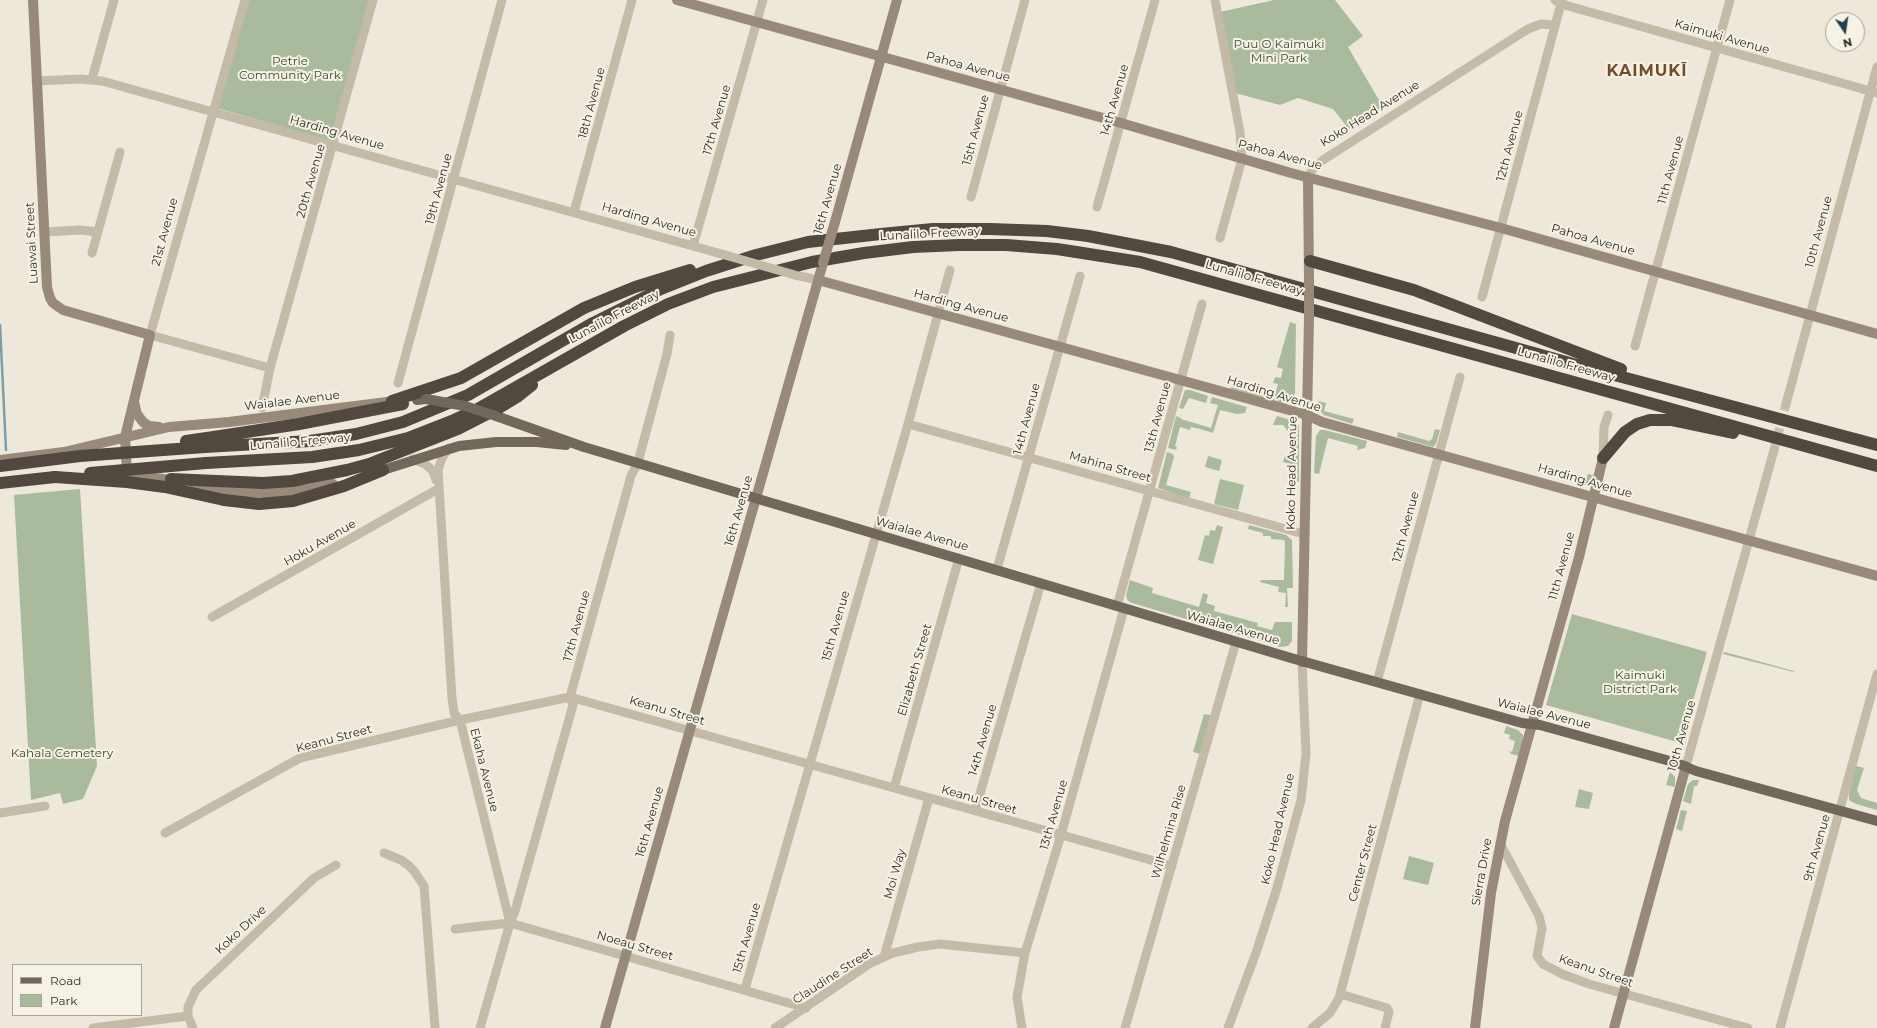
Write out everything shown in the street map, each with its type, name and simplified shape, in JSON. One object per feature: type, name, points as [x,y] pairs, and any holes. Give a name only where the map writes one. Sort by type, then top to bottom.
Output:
[{"type":"highway","name":"Lunalilo Freeway","points":[[1,461],[80,456],[206,442],[310,441],[356,434],[403,422],[468,395],[593,323],[661,289],[729,263],[808,242],[933,229],[1019,229],[1088,236],[1171,252],[1561,360],[1877,445]]},
{"type":"highway","points":[[392,401],[461,378],[584,308],[635,287],[716,262],[763,250],[808,242]]},
{"type":"highway","name":"Lunalilo Freeway","points":[[0,483],[206,463],[312,457],[360,450],[391,443],[454,420],[496,399],[624,326],[690,295],[713,286],[812,262],[864,253],[913,247],[998,245],[1056,249],[1108,256],[1181,272],[1877,467]]},
{"type":"highway","points":[[1310,261],[1414,290],[1672,389]]},
{"type":"highway","points":[[171,479],[263,483],[321,476],[369,464],[458,429],[499,408],[517,397],[559,362]]},
{"type":"highway","points":[[206,442],[361,413],[422,399]]},
{"type":"highway","points":[[1603,458],[1617,440],[1630,428],[1650,420],[1663,419],[1757,438],[1877,467]]},
{"type":"highway","points":[[55,477],[165,486],[224,500],[259,504],[293,501],[344,486],[383,470]]},
{"type":"main road","name":"Waialae Avenue","points":[[422,399],[465,406],[584,447],[1041,582],[1121,608],[1302,662],[1522,723],[1540,725],[1686,766],[1696,771],[1877,821]]},
{"type":"main road","name":"Waialae Avenue","points":[[383,470],[449,448],[496,442],[537,442],[584,447]]},
{"type":"street","name":"Luawai Street","points":[[33,0],[47,287],[53,303],[69,313],[270,368]]},
{"type":"street","points":[[92,79],[114,0]]},
{"type":"street","name":"21st Avenue","points":[[127,474],[125,437],[150,335],[245,0]]},
{"type":"street","name":"20th Avenue","points":[[262,408],[270,368],[373,0]]},
{"type":"street","name":"19th Avenue","points":[[398,383],[502,0]]},
{"type":"street","name":"18th Avenue","points":[[574,212],[632,0]]},
{"type":"street","name":"Pahoa Avenue","points":[[677,0],[1121,123],[1242,159],[1501,228],[1877,334]]},
{"type":"street","name":"17th Avenue","points":[[693,246],[763,0]]},
{"type":"street","name":"16th Avenue","points":[[605,1028],[897,0]]},
{"type":"street","name":"15th Avenue","points":[[971,197],[1025,0]]},
{"type":"street","name":"14th Avenue","points":[[1097,207],[1155,0]]},
{"type":"street","points":[[1215,0],[1240,132],[1242,159],[1220,238]]},
{"type":"street","name":"11th Avenue","points":[[1635,346],[1730,0]]},
{"type":"street","name":"Kaimuki Avenue","points":[[1559,1],[1717,48],[1874,92]]},
{"type":"street","name":"12th Avenue","points":[[1482,297],[1554,25],[1559,1]]},
{"type":"street","name":"Koko Head Avenue","points":[[1228,1028],[1252,964],[1277,888],[1302,794],[1306,754],[1302,662],[1310,261],[1308,177],[1316,165],[1326,158],[1528,29],[1541,24],[1554,25]]},
{"type":"street","name":"10th Avenue","points":[[1786,404],[1874,92],[1877,67]]},
{"type":"street","name":"Harding Avenue","points":[[36,81],[92,79],[574,212],[795,275],[818,280],[1307,415],[1322,422],[1877,576]]},
{"type":"street","points":[[92,253],[120,152]]},
{"type":"street","points":[[44,232],[80,230],[98,232]]},
{"type":"street","name":"15th Avenue","points":[[745,989],[908,424],[950,270]]},
{"type":"street","name":"14th Avenue","points":[[996,569],[1080,276]]},
{"type":"street","name":"13th Avenue","points":[[1022,1028],[1017,996],[1025,953],[1061,835],[1180,380],[1202,304]]},
{"type":"street","name":"17th Avenue","points":[[510,923],[573,704],[570,697],[631,476],[638,462],[667,354],[670,335]]},
{"type":"street","name":"12th Avenue","points":[[1377,682],[1460,377]]},
{"type":"street","name":"Waialae Avenue","points":[[1,461],[64,452],[169,427],[240,420],[392,401],[422,399]]},
{"type":"street","points":[[134,400],[137,414],[145,424],[169,427]]},
{"type":"street","name":"11th Avenue","points":[[1533,724],[1594,497],[1603,458],[1604,427],[1608,415]]},
{"type":"street","name":"Mahina Street","points":[[908,424],[1029,456],[1304,534]]},
{"type":"street","name":"Ekaha Avenue","points":[[449,448],[442,458],[438,470],[438,489],[452,698],[454,713],[460,720],[510,923],[480,1028]]},
{"type":"street","name":"10th Avenue","points":[[1614,1028],[1774,450]]},
{"type":"street","name":"Ekaha Avenue","points":[[413,459],[425,464],[433,471],[438,489]]},
{"type":"street","name":"Waialae Avenue","points":[[0,489],[127,474],[171,479],[234,492],[264,493],[322,486],[383,470]]},
{"type":"street","name":"Hoku Avenue","points":[[212,617],[438,489]]},
{"type":"street","name":"Elizabeth Street","points":[[894,788],[959,558]]},
{"type":"street","name":"14th Avenue","points":[[976,811],[1041,582]]},
{"type":"street","name":"Wilhelmina Rise","points":[[1126,1028],[1236,642]]},
{"type":"street","name":"9th Avenue","points":[[1780,1028],[1877,674]]},
{"type":"street","name":"Center Street","points":[[1312,1028],[1334,1009],[1340,994],[1420,694]]},
{"type":"street","name":"Keanu Street","points":[[165,833],[300,758],[460,720],[570,697],[1172,866]]},
{"type":"street","name":"Sierra Drive","points":[[1475,1028],[1488,914],[1500,843],[1533,724]]},
{"type":"street","name":"Moi Way","points":[[884,957],[929,798]]},
{"type":"street","points":[[0,812],[45,806]]},
{"type":"street","name":"Keanu Street","points":[[1500,843],[1539,916],[1542,928],[1537,952],[1540,961],[1556,971],[1575,979],[1748,1028]]},
{"type":"street","points":[[384,853],[397,858],[408,865],[424,886],[435,1028]]},
{"type":"street","name":"Koko Drive","points":[[188,1016],[188,1007],[196,990],[314,878],[336,865]]},
{"type":"street","name":"Noeau Street","points":[[455,929],[510,923],[745,989],[806,1008]]},
{"type":"street","name":"Claudine Street","points":[[775,1028],[869,964],[884,957],[918,947],[940,944],[1025,953]]},
{"type":"street","points":[[1340,994],[1387,1008],[1389,1012],[1385,1028]]},
{"type":"street","points":[[93,1028],[188,1016],[193,1028]]},
{"type":"green space","name":"Petrie Community Park","points":[[249,0],[369,0],[330,141],[217,108]]},
{"type":"green space","name":"Puu O Kaimuki Mini Park","points":[[1274,0],[1335,0],[1363,36],[1348,47],[1383,107],[1349,129],[1333,109],[1298,98],[1280,105],[1235,93],[1220,12]]},
{"type":"green space","points":[[1290,322],[1296,324],[1295,393],[1292,401],[1285,405],[1230,391],[1231,387],[1274,399],[1278,384],[1273,383],[1275,377],[1281,378],[1283,369],[1277,367]]},
{"type":"green space","points":[[1185,390],[1190,390],[1208,396],[1206,403],[1189,398],[1183,409],[1179,408]]},
{"type":"green space","points":[[1212,397],[1247,407],[1245,413],[1237,414],[1220,410],[1213,433],[1191,427],[1190,430],[1180,427],[1175,446],[1177,447],[1176,450],[1168,448],[1176,416],[1181,419],[1211,428],[1218,405],[1210,403]]},
{"type":"green space","points":[[1318,401],[1326,403],[1324,411],[1354,419],[1352,424],[1324,415],[1319,410]]},
{"type":"green space","points":[[1277,416],[1294,421],[1299,425],[1299,482],[1290,480],[1289,472],[1291,464],[1283,462],[1285,456],[1291,457],[1292,439],[1291,435],[1283,425],[1273,425]]},
{"type":"green space","points":[[1435,429],[1440,430],[1436,444],[1433,447],[1397,437],[1398,432],[1429,441],[1432,439]]},
{"type":"green space","points":[[1320,430],[1367,441],[1365,448],[1357,450],[1358,446],[1328,438],[1319,474],[1314,473],[1316,436]]},
{"type":"green space","points":[[1167,452],[1173,454],[1174,457],[1166,485],[1191,492],[1189,499],[1158,488]]},
{"type":"green space","points":[[1208,456],[1222,460],[1219,471],[1205,467]]},
{"type":"green space","points":[[1588,474],[1593,475],[1590,483],[1577,486],[1579,482],[1586,478]]},
{"type":"green space","points":[[1220,479],[1244,485],[1238,510],[1214,504]]},
{"type":"green space","name":"Kahala Cemetery","points":[[80,489],[97,766],[83,799],[63,804],[60,793],[31,800],[14,495]]},
{"type":"green space","points":[[1217,525],[1223,527],[1213,564],[1198,560],[1205,535],[1209,536],[1210,530],[1215,531]]},
{"type":"green space","points":[[1249,525],[1286,535],[1292,540],[1293,588],[1287,588],[1288,607],[1285,607],[1286,593],[1278,592],[1279,587],[1260,582],[1261,580],[1284,580],[1284,540],[1271,539],[1271,536],[1263,536],[1263,533],[1248,529]]},
{"type":"green space","points":[[1130,580],[1153,588],[1152,593],[1199,607],[1203,593],[1208,595],[1206,603],[1215,606],[1214,611],[1258,623],[1257,626],[1272,630],[1275,622],[1292,622],[1292,641],[1288,646],[1280,647],[1132,603],[1128,601],[1126,596]]},
{"type":"green space","name":"Kaimuki District Park","points":[[1572,614],[1707,652],[1681,743],[1546,705]]},
{"type":"green space","points":[[1724,652],[1794,671],[1794,672],[1723,654]]},
{"type":"green space","points":[[1204,714],[1211,715],[1200,754],[1193,752]]},
{"type":"green space","points":[[1506,726],[1518,730],[1523,735],[1519,756],[1511,754],[1509,751],[1512,752],[1515,741],[1509,739],[1510,735],[1504,733]]},
{"type":"green space","points":[[1856,766],[1864,768],[1857,790],[1861,798],[1877,803],[1877,810],[1856,804],[1849,800],[1849,794]]},
{"type":"green space","points":[[1670,772],[1675,777],[1675,787],[1666,785]]},
{"type":"green space","points":[[1693,780],[1699,780],[1697,786],[1694,786],[1691,804],[1683,801],[1688,784]]},
{"type":"green space","points":[[1579,789],[1593,793],[1589,809],[1575,807]]},
{"type":"green space","points":[[1681,810],[1687,811],[1682,831],[1676,829]]},
{"type":"green space","points":[[1409,856],[1434,863],[1428,885],[1403,879]]},
{"type":"waterway","points":[[0,325],[6,450]]},
{"type":"tunnel","points":[[1774,450],[1786,404]]},
{"type":"district","name":"KAIMUKĪ","points":[[1647,71]]}]
